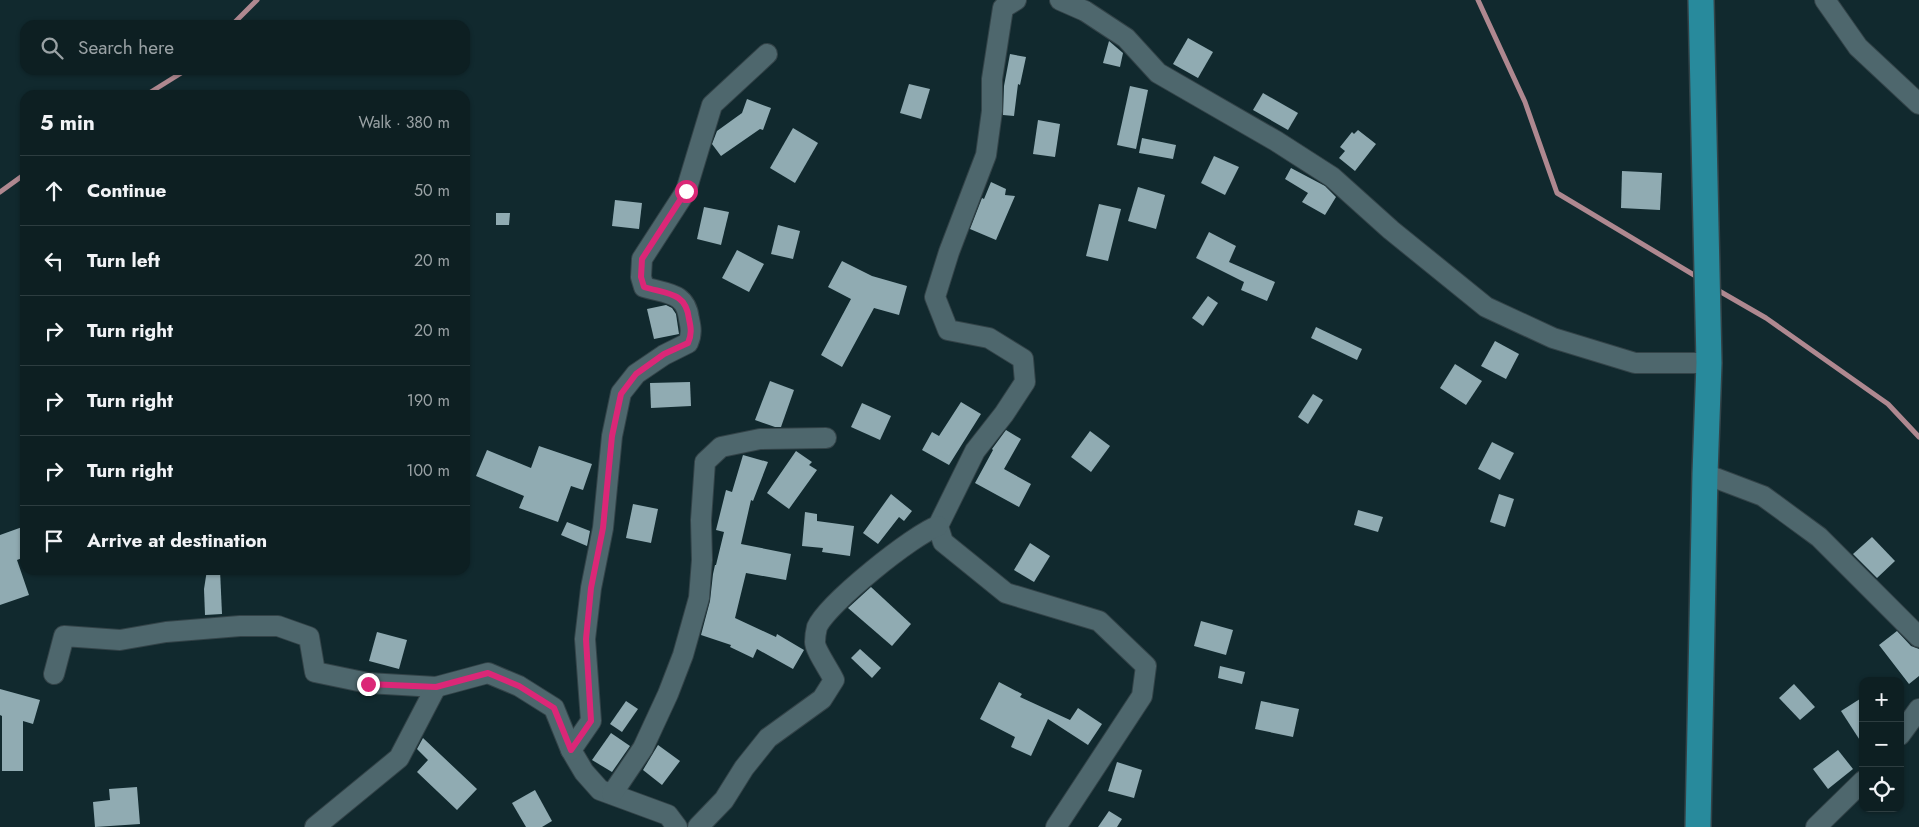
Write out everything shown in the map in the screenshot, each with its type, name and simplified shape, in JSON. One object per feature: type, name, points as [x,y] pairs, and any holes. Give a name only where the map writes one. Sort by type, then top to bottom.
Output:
[{"type":"main road","points":[[1698,827],[1709,362],[1702,0]]},
{"type":"street","points":[[698,827],[724,800],[744,768],[768,738],[822,699],[834,680],[815,645],[817,627],[831,609],[862,580],[904,546],[938,526],[975,451],[1004,414],[1025,382],[1023,359],[989,338],[948,330],[935,298],[949,252],[986,155],[992,111],[992,79],[1003,8],[1016,0]]},
{"type":"street","points":[[1060,0],[1085,11],[1126,38],[1158,73],[1276,141],[1332,177],[1391,230],[1486,307],[1553,338],[1635,363],[1709,362]]},
{"type":"street","points":[[1825,0],[1858,46],[1919,104]]},
{"type":"street","points":[[571,750],[591,721],[586,639],[591,588],[603,528],[612,436],[621,394],[636,374],[664,354],[688,343],[692,334],[688,308],[680,298],[644,287],[641,277],[642,259],[686,191],[712,106],[767,54]]},
{"type":"street","points":[[612,794],[643,748],[668,694],[683,655],[699,598],[705,462],[721,447],[760,439],[826,438]]},
{"type":"street","points":[[1705,474],[1763,496],[1819,537],[1919,637]]},
{"type":"street","points":[[938,526],[943,542],[1006,593],[1099,621],[1146,666],[1142,696],[1056,827]]},
{"type":"street","points":[[54,674],[64,636],[120,640],[166,632],[240,626],[278,626],[309,637],[315,672],[368,684],[436,687],[488,673],[519,686],[554,708],[571,750],[584,772],[600,790],[668,815],[677,827]]},
{"type":"street","points":[[315,827],[399,758],[436,687]]},
{"type":"street","points":[[1904,730],[1919,709]]},
{"type":"street","points":[[1816,827],[1859,785]]},
{"type":"building","points":[[1188,38],[1213,52],[1198,78],[1173,64]]},
{"type":"building","points":[[1109,41],[1123,53],[1120,67],[1103,63]]},
{"type":"building","points":[[1010,54],[1026,57],[1020,85],[1018,84],[1014,116],[1003,115],[1004,86]]},
{"type":"building","points":[[909,84],[930,89],[921,119],[900,113]]},
{"type":"building","points":[[1130,86],[1148,90],[1136,149],[1117,145]]},
{"type":"building","points":[[1263,93],[1298,113],[1288,130],[1253,110]]},
{"type":"building","points":[[747,99],[771,108],[763,130],[760,129],[721,156],[712,144],[717,131],[742,113]]},
{"type":"building","points":[[1038,120],[1060,124],[1055,157],[1033,154]]},
{"type":"building","points":[[793,128],[818,143],[795,183],[770,168]]},
{"type":"building","points":[[1358,130],[1376,144],[1355,171],[1339,158],[1345,151],[1340,147],[1352,132],[1354,134]]},
{"type":"building","points":[[1142,138],[1176,145],[1173,159],[1139,153]]},
{"type":"building","points":[[1214,156],[1239,167],[1225,195],[1201,183]]},
{"type":"building","points":[[1291,168],[1325,186],[1336,197],[1325,215],[1302,202],[1308,193],[1285,179]]},
{"type":"building","points":[[1622,171],[1662,173],[1660,210],[1621,208]]},
{"type":"building","points":[[991,182],[1006,189],[1005,195],[1015,196],[996,240],[970,229],[982,198],[984,199]]},
{"type":"building","points":[[1138,187],[1165,195],[1156,229],[1128,221]]},
{"type":"building","points":[[615,200],[642,203],[639,229],[612,226]]},
{"type":"building","points":[[1099,204],[1121,209],[1108,261],[1086,256]]},
{"type":"building","points":[[704,207],[729,212],[721,245],[697,239]]},
{"type":"building","points":[[496,213],[510,213],[509,225],[496,225]]},
{"type":"building","points":[[778,225],[800,231],[793,259],[771,254]]},
{"type":"building","points":[[1209,232],[1236,246],[1229,262],[1275,282],[1267,301],[1241,290],[1244,282],[1196,258]]},
{"type":"building","points":[[737,250],[764,264],[749,292],[722,278]]},
{"type":"building","points":[[842,261],[872,276],[907,286],[899,315],[874,308],[842,367],[821,355],[851,299],[828,287]]},
{"type":"building","points":[[1208,296],[1218,303],[1203,326],[1192,318]]},
{"type":"building","points":[[666,305],[672,308],[676,314],[679,334],[654,339],[647,309]]},
{"type":"building","points":[[1316,327],[1362,349],[1357,360],[1311,338]]},
{"type":"building","points":[[1495,341],[1519,354],[1506,379],[1481,366]]},
{"type":"building","points":[[1455,364],[1482,381],[1466,405],[1440,388]]},
{"type":"building","points":[[770,381],[794,390],[781,427],[775,427],[755,420]]},
{"type":"building","points":[[690,382],[691,406],[651,408],[650,383]]},
{"type":"building","points":[[1313,394],[1323,400],[1308,424],[1298,417]]},
{"type":"building","points":[[961,402],[981,414],[949,465],[922,450],[932,432],[939,436]]},
{"type":"building","points":[[862,403],[891,416],[880,440],[851,427]]},
{"type":"building","points":[[1006,430],[1021,439],[1004,469],[1031,484],[1019,507],[975,483],[992,449]]},
{"type":"building","points":[[1090,431],[1110,446],[1091,472],[1071,457]]},
{"type":"building","points":[[1492,442],[1514,453],[1500,480],[1478,469]]},
{"type":"building","points":[[539,446],[592,464],[583,490],[571,486],[558,522],[519,508],[524,496],[476,476],[487,450],[531,468]]},
{"type":"building","points":[[796,451],[812,462],[809,465],[817,470],[789,509],[767,493]]},
{"type":"building","points":[[743,455],[768,462],[753,501],[751,500],[741,544],[791,554],[786,580],[746,573],[735,618],[776,637],[777,634],[804,650],[793,669],[757,649],[753,658],[730,647],[731,645],[701,635],[710,601],[715,565],[724,532],[716,530],[726,490],[732,492]]},
{"type":"building","points":[[891,494],[912,511],[904,521],[899,517],[878,544],[863,533]]},
{"type":"building","points":[[1499,494],[1514,499],[1505,527],[1490,522]]},
{"type":"building","points":[[633,504],[658,509],[651,543],[626,538]]},
{"type":"building","points":[[1358,510],[1383,517],[1378,532],[1354,525]]},
{"type":"building","points":[[805,512],[817,514],[817,521],[854,526],[850,556],[822,552],[823,548],[802,546]]},
{"type":"building","points":[[567,522],[590,531],[587,546],[561,535]]},
{"type":"building","points":[[20,528],[20,559],[17,560],[20,575],[22,575],[29,595],[0,605],[0,535]]},
{"type":"building","points":[[1872,537],[1895,561],[1877,578],[1853,554]]},
{"type":"building","points":[[1030,543],[1050,556],[1034,582],[1014,570]]},
{"type":"building","points":[[206,575],[220,575],[222,614],[205,615],[204,589]]},
{"type":"building","points":[[871,587],[911,624],[892,646],[848,608]]},
{"type":"building","points":[[1201,621],[1233,630],[1226,655],[1194,646]]},
{"type":"building","points":[[1897,631],[1911,646],[1919,649],[1919,676],[1909,684],[1879,645]]},
{"type":"building","points":[[377,632],[407,640],[399,669],[369,661]]},
{"type":"building","points":[[860,649],[881,668],[872,678],[851,658]]},
{"type":"building","points":[[1220,666],[1245,672],[1242,684],[1218,678]]},
{"type":"building","points":[[999,682],[1022,694],[1020,697],[1070,720],[1078,708],[1102,724],[1088,745],[1048,719],[1031,756],[1011,747],[1015,737],[980,719]]},
{"type":"building","points":[[1794,684],[1815,707],[1800,720],[1779,698]]},
{"type":"building","points":[[0,689],[40,700],[33,724],[23,721],[23,771],[2,771]]},
{"type":"building","points":[[1859,700],[1859,739],[1841,711]]},
{"type":"building","points":[[626,701],[638,709],[622,732],[610,724]]},
{"type":"building","points":[[1261,701],[1299,709],[1293,737],[1255,729]]},
{"type":"building","points":[[611,733],[630,746],[612,772],[592,760]]},
{"type":"building","points":[[423,738],[477,789],[457,810],[417,772],[428,760],[417,749]]},
{"type":"building","points":[[658,745],[680,761],[662,785],[643,770]]},
{"type":"building","points":[[1838,750],[1853,769],[1828,789],[1813,769]]},
{"type":"building","points":[[1117,762],[1142,770],[1134,798],[1108,791]]},
{"type":"building","points":[[137,787],[140,824],[95,827],[93,802],[110,800],[109,789]]},
{"type":"building","points":[[535,790],[552,821],[542,827],[526,827],[512,803]]},
{"type":"building","points":[[1109,811],[1122,819],[1117,827],[1098,827]]},
{"type":"waterway","points":[[237,20],[257,0]]},
{"type":"waterway","points":[[1478,0],[1525,102],[1557,193],[1699,278]]},
{"type":"waterway","points":[[154,90],[178,75]]},
{"type":"waterway","points":[[0,192],[20,178]]},
{"type":"waterway","points":[[1714,288],[1766,318],[1888,404],[1919,437]]},
{"type":"route","points":[[368,684],[436,687],[488,673],[519,686],[554,708],[571,750],[591,721],[586,639],[591,588],[603,528],[612,436],[621,394],[636,374],[664,354],[688,343],[692,334],[688,308],[680,298],[644,287],[641,277],[642,259],[686,191]]}]
